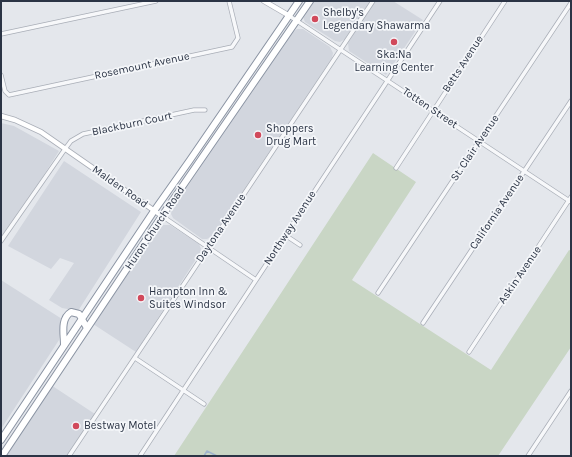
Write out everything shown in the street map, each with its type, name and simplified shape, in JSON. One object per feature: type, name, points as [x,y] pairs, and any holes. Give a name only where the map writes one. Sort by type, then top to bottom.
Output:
[{"type":"highway","name":"Huron Church Road","points":[[1,440],[154,211],[299,1]]},
{"type":"highway","name":"Huron Church Road","points":[[2,456],[162,216],[310,1]]},
{"type":"highway","points":[[64,345],[64,321],[70,312],[79,314],[87,328]]},
{"type":"main road","points":[[264,1],[288,15]]},
{"type":"main road","name":"Malden Road","points":[[1,116],[15,120],[41,132],[162,216]]},
{"type":"street","points":[[1,34],[156,1]]},
{"type":"street","name":"Rosemount Avenue","points":[[1,75],[5,91],[9,95],[232,47],[238,38],[229,1]]},
{"type":"street","name":"Daytona Avenue","points":[[69,456],[373,1]]},
{"type":"street","name":"Northway Avenue","points":[[140,456],[440,1]]},
{"type":"street","name":"Betts Avenue","points":[[396,168],[505,1]]},
{"type":"street","name":"St. Clair Avenue","points":[[378,293],[571,3]]},
{"type":"street","name":"Totten Street","points":[[288,15],[570,200]]},
{"type":"street","name":"California Avenue","points":[[423,323],[571,101]]},
{"type":"street","name":"Blackburn Court","points":[[1,241],[3,235],[71,141],[83,134],[194,110],[205,110]]},
{"type":"street","name":"Askin Avenue","points":[[469,352],[570,200]]},
{"type":"street","name":"Malden Road","points":[[162,216],[256,280]]},
{"type":"street","points":[[286,235],[300,245]]},
{"type":"street","points":[[134,358],[204,404]]},
{"type":"street","points":[[528,456],[571,391]]},
{"type":"shaded area","points":[[314,1],[371,1],[345,39],[340,42],[335,41],[305,22],[303,17],[304,13]]},
{"type":"shaded area","points":[[375,1],[393,1],[423,20],[386,75],[349,51],[348,43]]},
{"type":"shaded area","points":[[297,29],[303,29],[330,47],[333,53],[332,58],[213,236],[207,239],[202,239],[173,218],[171,214],[172,209],[293,32]]},
{"type":"shaded area","points":[[1,123],[14,126],[59,151],[1,243]]},
{"type":"shaded area","points":[[64,161],[141,212],[78,311],[62,308],[49,300],[74,263],[60,258],[51,269],[8,246]]},
{"type":"shaded area","points":[[162,225],[170,225],[199,244],[201,249],[200,253],[136,352],[93,324],[157,229]]},
{"type":"shaded area","points":[[1,280],[62,319],[59,340],[1,429]]},
{"type":"shaded area","points":[[51,385],[95,414],[66,456],[5,456]]},
{"type":"green space","points":[[373,153],[416,182],[352,280],[491,370],[569,250],[571,251],[571,347],[498,456],[174,456]]},
{"type":"waterway","points":[[204,456],[207,451],[217,456]]},
{"type":"place","name":"Shelby's Legendary Shawarma","points":[[315,19]]},
{"type":"place","name":"Ska:Na Learning Center","points":[[394,42]]},
{"type":"place","name":"Shoppers Drug Mart","points":[[258,135]]},
{"type":"place","name":"Hampton Inn & Suites Windsor","points":[[141,298]]},
{"type":"place","name":"Bestway Motel","points":[[76,426]]}]
